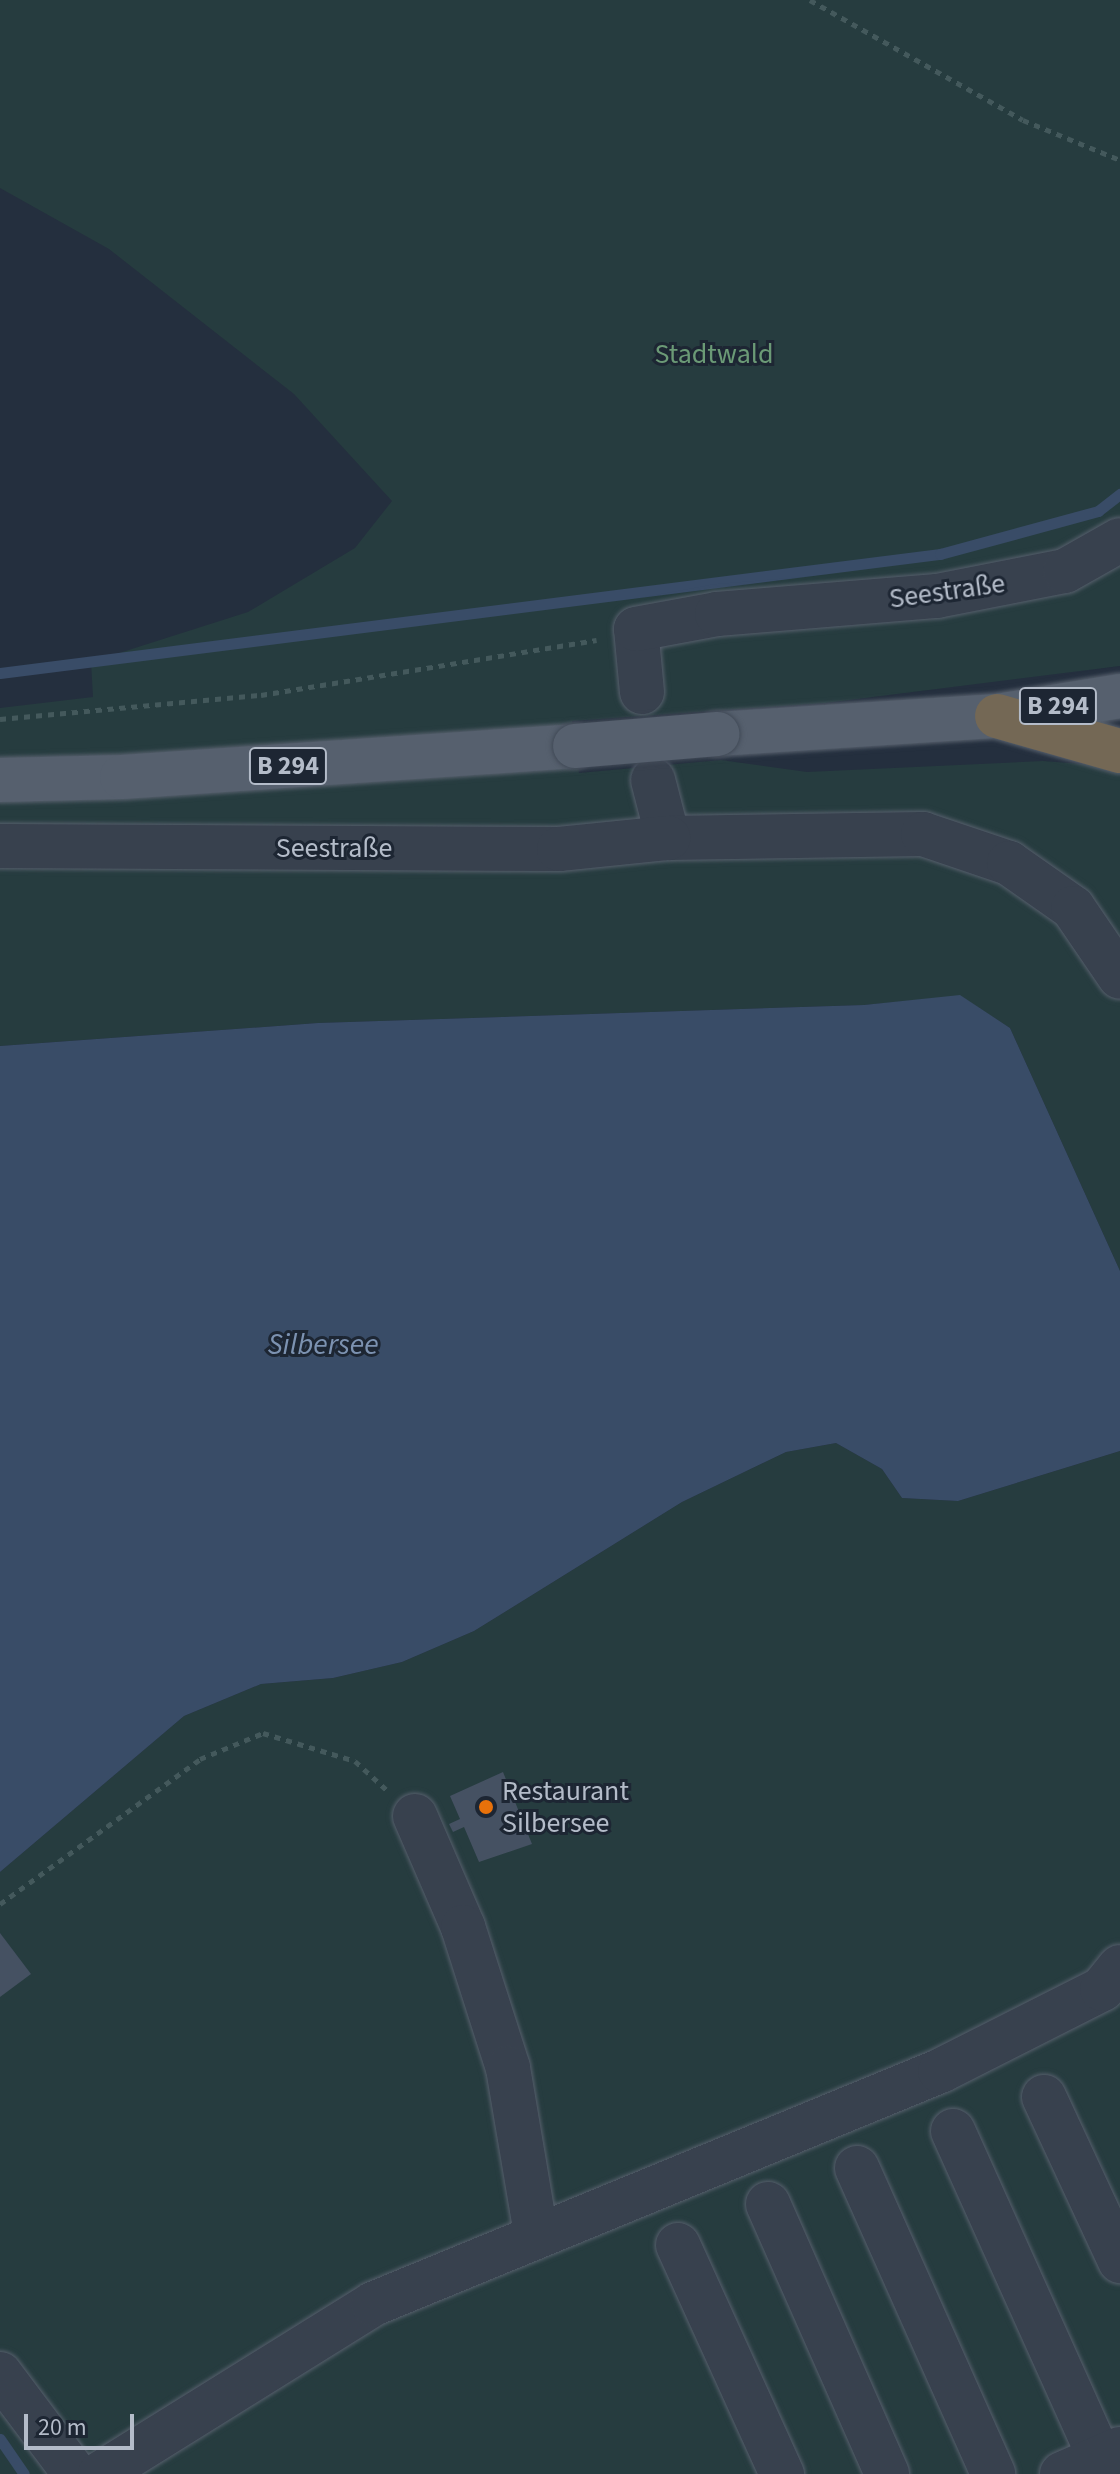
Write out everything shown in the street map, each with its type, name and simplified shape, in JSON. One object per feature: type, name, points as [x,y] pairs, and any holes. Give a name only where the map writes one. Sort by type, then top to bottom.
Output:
[{"type":"highway","points":[[997,716],[1120,751]]},
{"type":"main road","name":"B 294","points":[[0,780],[122,777],[997,716],[1120,696]]},
{"type":"street","name":"Seestraße","points":[[636,629],[717,614],[937,596],[1065,571],[1120,540]]},
{"type":"street","points":[[636,629],[642,692]]},
{"type":"street","points":[[653,780],[668,838]]},
{"type":"street","name":"Seestraße","points":[[0,846],[559,849],[668,838],[923,834],[1009,863],[1073,908],[1120,977]]},
{"type":"street","points":[[415,1816],[463,1927],[508,2068],[536,2234]]},
{"type":"street","points":[[100,2474],[373,2304],[536,2234],[940,2071],[1102,1989],[1120,1967]]},
{"type":"street","points":[[1044,2097],[1120,2261]]},
{"type":"street","points":[[953,2131],[1097,2464]]},
{"type":"street","points":[[857,2168],[993,2474]]},
{"type":"street","points":[[768,2204],[887,2474]]},
{"type":"street","points":[[678,2245],[782,2474]]},
{"type":"street","points":[[0,2374],[75,2474]]},
{"type":"path","points":[[810,0],[1023,120],[1120,160]]},
{"type":"path","points":[[0,719],[261,695],[493,661],[636,629]]},
{"type":"path","points":[[0,1904],[200,1759],[263,1733],[355,1761],[415,1816]]},
{"type":"green space","name":"Stadtwald","points":[[0,0],[1120,0],[1120,666],[825,703],[572,721],[579,773],[721,760],[807,772],[1043,761],[1107,766],[1120,773],[1120,1271],[1010,1028],[960,996],[864,1005],[318,1023],[0,1046],[0,708],[93,697],[91,662],[248,612],[355,548],[392,501],[294,394],[109,249],[0,188]]},
{"type":"green space","points":[[836,1443],[882,1469],[902,1498],[958,1501],[1120,1451],[1120,2474],[0,2474],[0,1872],[184,1716],[261,1684],[333,1678],[402,1662],[474,1631],[682,1502],[786,1452]]},
{"type":"water","name":"Silbersee","points":[[960,995],[1010,1028],[1120,1271],[1120,1451],[958,1501],[902,1498],[882,1469],[836,1443],[786,1452],[682,1502],[474,1631],[402,1662],[333,1678],[261,1684],[184,1716],[0,1872],[0,1046],[318,1023],[864,1005]]},
{"type":"building","name":"Restaurant Silbersee","points":[[503,1772],[532,1844],[479,1862],[464,1827],[453,1832],[449,1824],[460,1819],[450,1796]]},
{"type":"building","points":[[0,1933],[31,1974],[0,1997]]},
{"type":"waterway","points":[[0,673],[940,554],[1098,511],[1120,494]]},
{"type":"waterway","points":[[0,2439],[24,2474]]},
{"type":"place","name":"Restaurant Silbersee","points":[[486,1807]]}]
